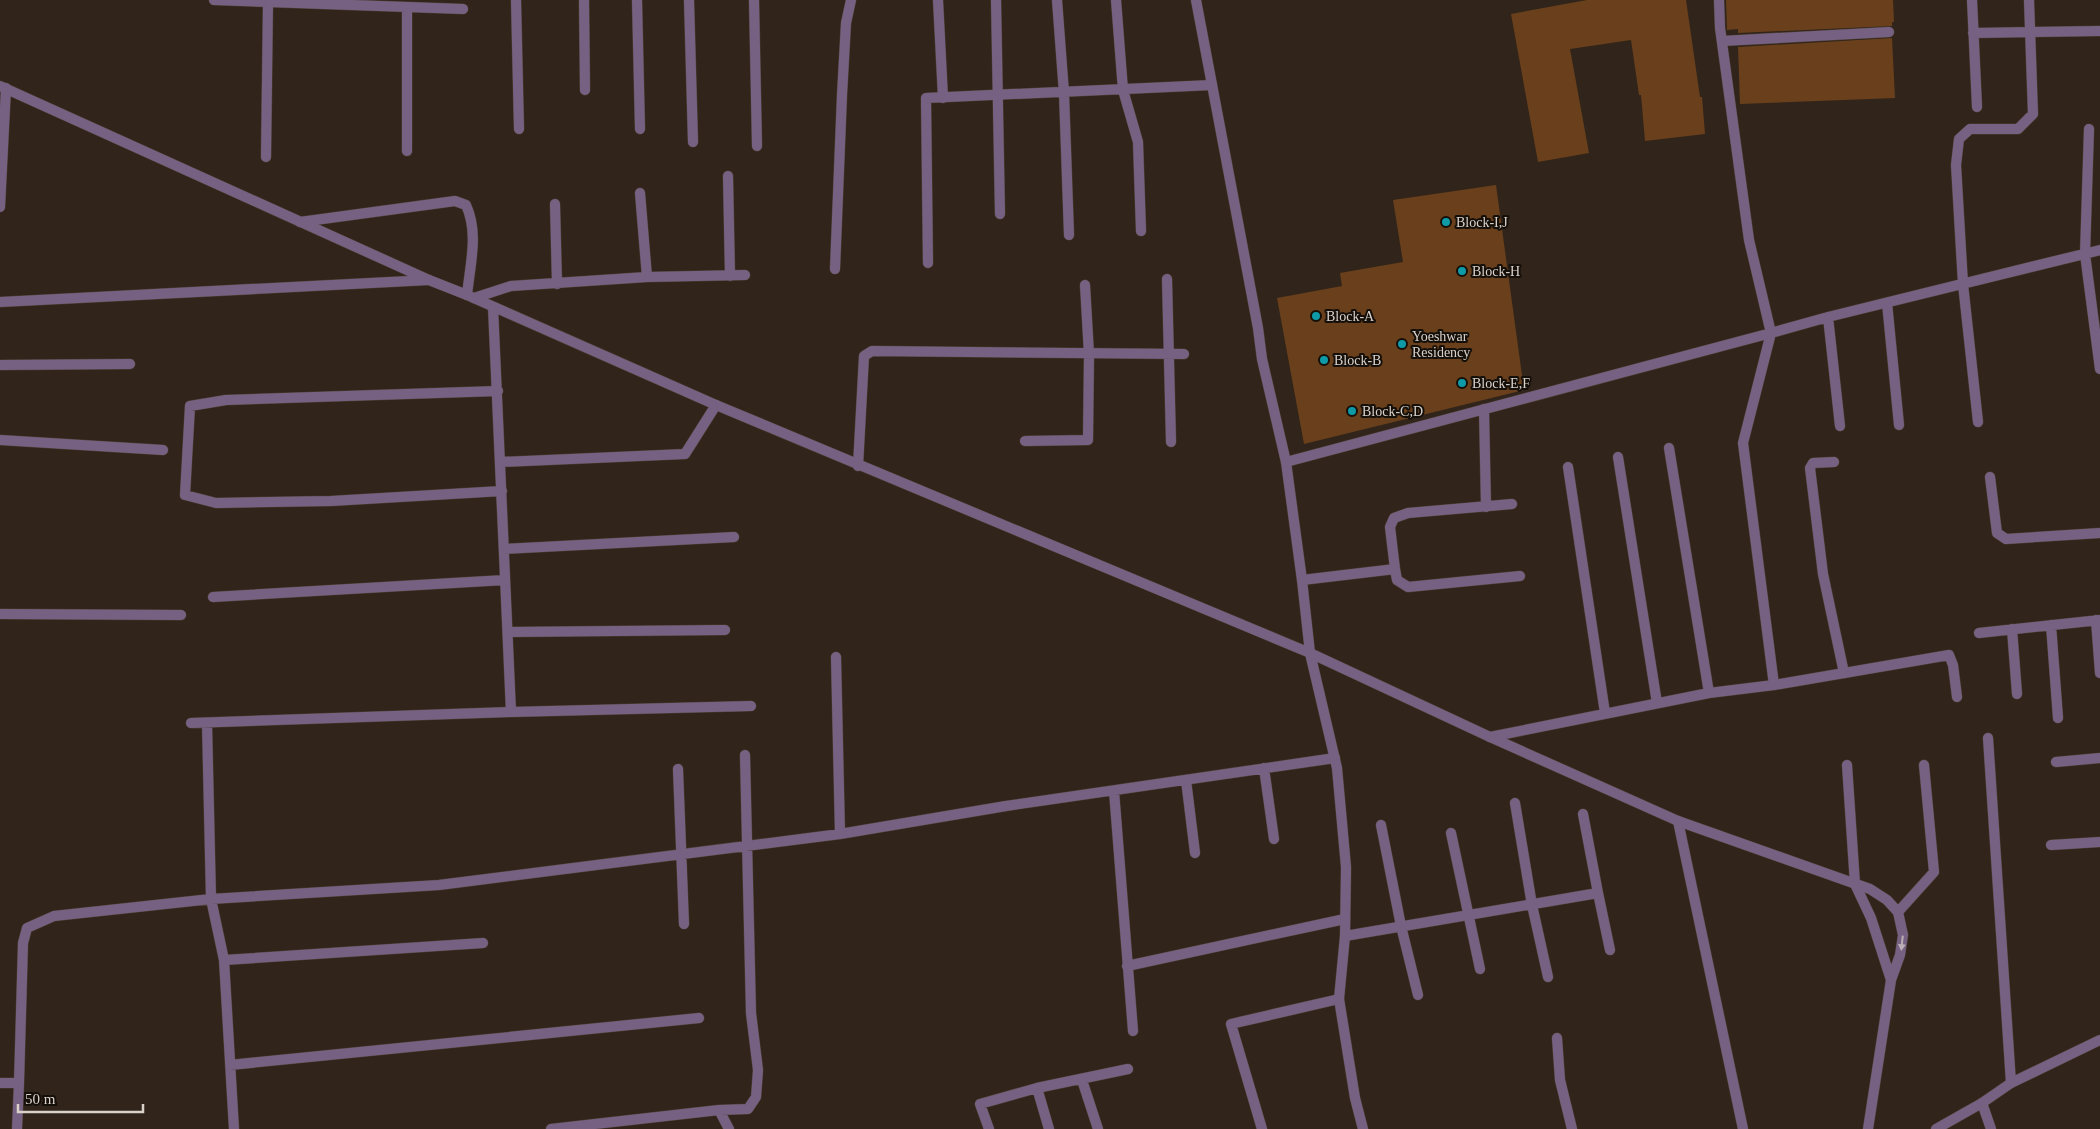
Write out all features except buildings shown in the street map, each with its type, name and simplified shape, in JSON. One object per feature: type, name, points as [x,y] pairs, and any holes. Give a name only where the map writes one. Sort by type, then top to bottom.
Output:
[{"type":"street","points":[[214,0],[344,2],[463,9]]},
{"type":"street","points":[[516,0],[519,129]]},
{"type":"street","points":[[584,0],[585,90]]},
{"type":"street","points":[[637,0],[640,129]]},
{"type":"street","points":[[689,0],[693,142]]},
{"type":"street","points":[[754,0],[757,146]]},
{"type":"street","points":[[835,269],[842,86],[846,23],[851,0]]},
{"type":"street","points":[[938,0],[942,98]]},
{"type":"street","points":[[996,0],[1000,214]]},
{"type":"street","points":[[1057,0],[1064,94],[1069,235]]},
{"type":"street","points":[[1116,0],[1123,90],[1138,142],[1141,231]]},
{"type":"street","points":[[1196,0],[1256,318],[1262,359],[1286,462],[1310,653],[1334,758],[1346,867],[1345,919],[1339,999],[1355,1098],[1364,1129]]},
{"type":"street","points":[[1719,0],[1722,41],[1749,240],[1771,333],[1743,443],[1774,685]]},
{"type":"street","points":[[1972,0],[1977,107]]},
{"type":"street","points":[[1978,422],[1963,284],[1956,165],[1959,139],[1970,129],[2018,129],[2033,114],[2029,0]]},
{"type":"street","points":[[266,156],[268,2]]},
{"type":"street","points":[[407,7],[407,151]]},
{"type":"street","points":[[1973,33],[2100,31]]},
{"type":"street","points":[[1722,41],[1889,32]]},
{"type":"street","points":[[928,263],[926,98],[1064,94],[1212,85]]},
{"type":"street","points":[[0,207],[3,87],[429,280],[716,405],[858,466],[1310,653],[1490,737],[1678,821],[1870,889],[1887,900],[1898,912],[1903,935],[1900,955],[1891,980],[1868,1129]]},
{"type":"street","points":[[2088,129],[2085,254],[2100,369]]},
{"type":"street","points":[[728,176],[730,276]]},
{"type":"street","points":[[640,193],[647,277]]},
{"type":"street","points":[[300,222],[455,201],[466,205],[471,216],[474,237],[471,297]]},
{"type":"street","points":[[555,204],[557,284]]},
{"type":"street","points":[[1286,462],[1828,317],[2100,250]]},
{"type":"street","points":[[471,297],[511,286],[647,277],[745,275]]},
{"type":"street","points":[[1167,279],[1170,442]]},
{"type":"street","points":[[0,302],[429,280]]},
{"type":"street","points":[[1025,441],[1088,440],[1089,354],[1085,285]]},
{"type":"street","points":[[1887,303],[1898,425]]},
{"type":"street","points":[[493,307],[511,712]]},
{"type":"street","points":[[1828,317],[1840,426]]},
{"type":"street","points":[[858,466],[864,356],[872,351],[1184,354]]},
{"type":"street","points":[[0,365],[130,364]]},
{"type":"street","points":[[498,391],[226,400],[190,406],[185,495],[216,503],[332,501],[502,491]]},
{"type":"street","points":[[501,462],[685,454],[716,405]]},
{"type":"street","points":[[1484,409],[1486,506]]},
{"type":"street","points":[[0,440],[163,450]]},
{"type":"street","points":[[1670,448],[1709,693]]},
{"type":"street","points":[[1618,456],[1657,703]]},
{"type":"street","points":[[1834,462],[1813,463],[1810,468],[1823,574],[1844,673]]},
{"type":"street","points":[[1568,467],[1605,714]]},
{"type":"street","points":[[1990,477],[1997,534],[2006,539],[2100,533]]},
{"type":"street","points":[[1512,504],[1408,514],[1394,518],[1390,527],[1397,580],[1408,587],[1520,576]]},
{"type":"street","points":[[504,549],[734,536]]},
{"type":"street","points":[[1302,580],[1395,569]]},
{"type":"street","points":[[213,597],[506,580]]},
{"type":"street","points":[[0,614],[181,615]]},
{"type":"street","points":[[1979,633],[2098,620],[2100,673]]},
{"type":"street","points":[[2051,625],[2058,718]]},
{"type":"street","points":[[2012,629],[2016,694]]},
{"type":"street","points":[[508,632],[724,630]]},
{"type":"street","points":[[1490,737],[1709,693],[1774,685],[1949,655],[1953,665],[1957,697]]},
{"type":"street","points":[[836,657],[840,834]]},
{"type":"street","points":[[191,724],[511,712],[751,706]]},
{"type":"street","points":[[207,723],[211,899],[224,960],[234,1129]]},
{"type":"street","points":[[1988,738],[2011,1083]]},
{"type":"street","points":[[551,1129],[719,1110],[748,1109],[756,1097],[758,1070],[751,1014],[745,755]]},
{"type":"street","points":[[16,1129],[23,944],[27,928],[54,916],[211,899],[439,885],[840,834],[1006,806],[1334,758]]},
{"type":"street","points":[[2056,762],[2100,758]]},
{"type":"street","points":[[1847,765],[1855,884],[1871,918],[1891,980]]},
{"type":"street","points":[[1898,912],[1934,872],[1924,765]]},
{"type":"street","points":[[1264,768],[1274,839]]},
{"type":"street","points":[[678,769],[684,924]]},
{"type":"street","points":[[1186,780],[1196,854]]},
{"type":"street","points":[[1114,791],[1133,1031]]},
{"type":"street","points":[[1515,803],[1532,905],[1548,977]]},
{"type":"street","points":[[1583,814],[1610,950]]},
{"type":"street","points":[[1678,821],[1743,1129]]},
{"type":"street","points":[[1381,825],[1401,926],[1418,995]]},
{"type":"street","points":[[1452,833],[1480,969]]},
{"type":"street","points":[[2051,845],[2100,842]]},
{"type":"street","points":[[1344,936],[1598,893]]},
{"type":"street","points":[[1127,966],[1345,919]]},
{"type":"street","points":[[224,960],[483,943]]},
{"type":"street","points":[[1262,1129],[1231,1024],[1339,999]]},
{"type":"street","points":[[230,1065],[698,1018]]},
{"type":"street","points":[[1557,1038],[1560,1080],[1572,1129]]},
{"type":"street","points":[[1936,1129],[1982,1104],[2011,1083],[2100,1040]]},
{"type":"street","points":[[989,1129],[980,1104],[1037,1088],[1128,1069]]},
{"type":"street","points":[[1082,1080],[1098,1129]]},
{"type":"street","points":[[0,1083],[19,1083]]},
{"type":"street","points":[[1037,1088],[1049,1129]]},
{"type":"street","points":[[1982,1104],[1991,1129]]},
{"type":"street","points":[[719,1110],[729,1129]]},
{"type":"place","name":"Block-I,J","points":[[1446,222]]},
{"type":"place","name":"Block-H","points":[[1462,271]]},
{"type":"place","name":"Block-A","points":[[1316,316]]},
{"type":"place","name":"Yoeshwar Residency","points":[[1402,344]]},
{"type":"place","name":"Block-B","points":[[1324,360]]},
{"type":"place","name":"Block-E,F","points":[[1462,383]]},
{"type":"place","name":"Block-C,D","points":[[1352,411]]}]
